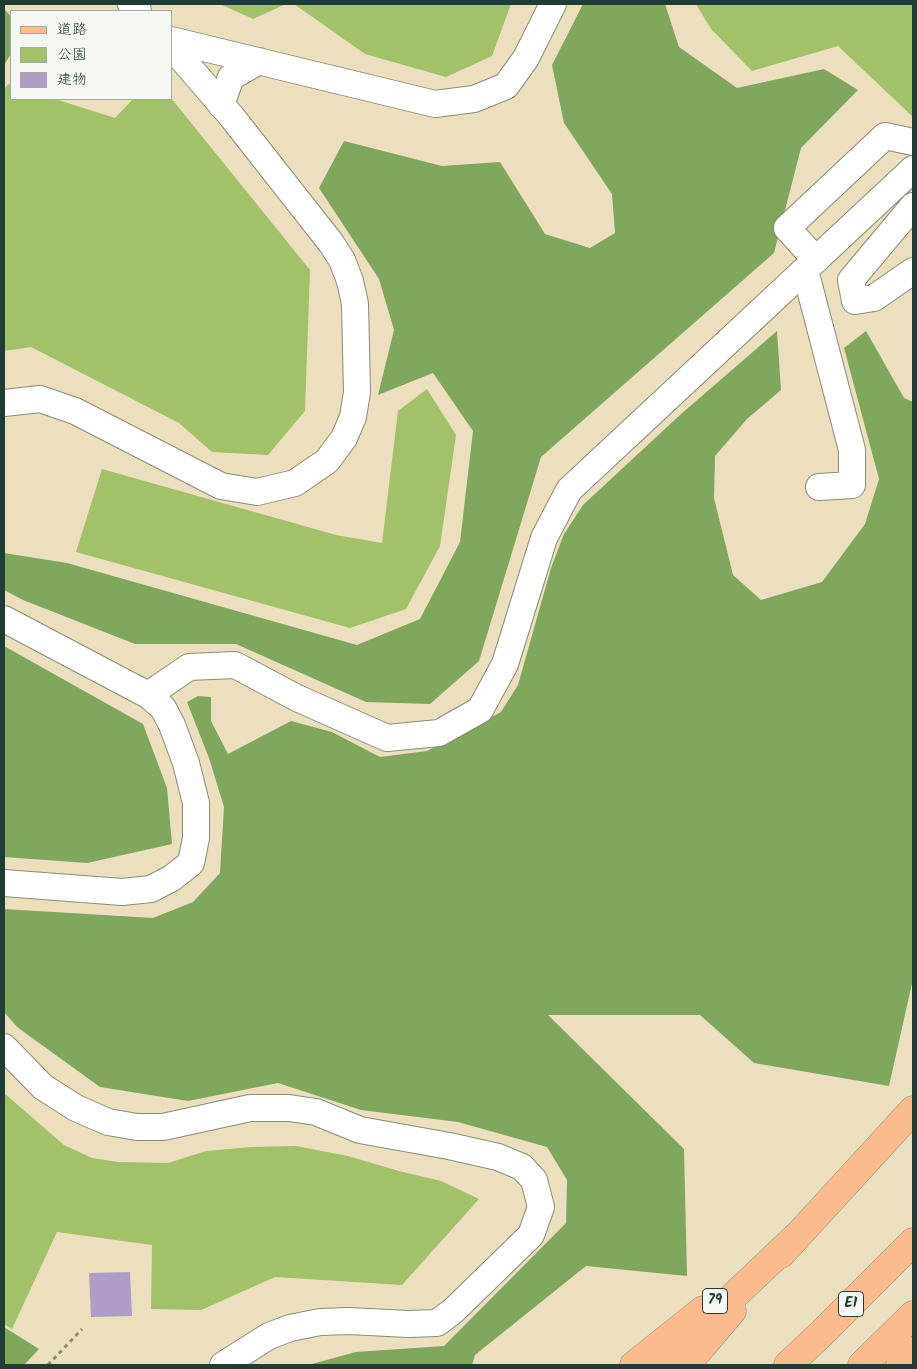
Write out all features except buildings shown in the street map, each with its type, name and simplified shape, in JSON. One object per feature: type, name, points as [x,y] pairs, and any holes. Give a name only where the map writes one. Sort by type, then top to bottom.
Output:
[{"type":"main road","name":"79","points":[[686,1365],[796,1237],[913,1110]]},
{"type":"main road","name":"79","points":[[634,1365],[796,1237]]},
{"type":"main road","points":[[661,1365],[796,1237]]},
{"type":"main road","name":"E1","points":[[788,1365],[913,1242]]},
{"type":"main road","points":[[862,1365],[913,1315]]},
{"type":"main road","points":[[900,1365],[913,1351]]},
{"type":"street","points":[[537,4],[540,30]]},
{"type":"street","points":[[172,40],[435,104],[474,98],[506,86],[526,58],[554,4]]},
{"type":"street","points":[[4,402],[40,399],[76,411],[221,486],[257,492],[295,483],[327,461],[344,438],[353,416],[357,392],[355,304],[350,281],[342,260],[221,105],[172,47]]},
{"type":"street","points":[[221,105],[231,77],[260,61]]},
{"type":"street","points":[[819,487],[852,485],[852,450],[810,265],[787,228],[886,136],[913,142]]},
{"type":"street","points":[[148,695],[189,667],[235,665],[297,698],[387,738],[439,734],[480,710],[505,664],[544,538],[568,490],[913,169]]},
{"type":"street","points":[[913,206],[851,280],[855,301],[874,298],[913,271]]},
{"type":"street","points":[[4,619],[148,695],[163,708],[172,725],[186,763],[196,803],[196,838],[190,863],[172,878],[151,889],[122,892],[4,883]]},
{"type":"street","points":[[4,1047],[43,1088],[76,1108],[108,1122],[137,1127],[162,1127],[250,1108],[289,1108],[316,1112],[360,1130],[498,1157],[522,1167],[534,1180],[541,1207],[531,1235],[453,1311],[437,1323],[320,1322],[269,1336],[223,1365]]},
{"type":"path","points":[[48,1365],[82,1329]]},
{"type":"green space","points":[[220,4],[286,4],[253,19]]},
{"type":"green space","points":[[294,4],[511,4],[492,56],[446,77],[365,54]]},
{"type":"green space","points":[[583,4],[665,4],[679,47],[737,88],[824,69],[858,90],[801,148],[774,253],[541,457],[479,661],[430,704],[366,702],[236,644],[135,644],[23,600],[4,590],[4,553],[67,563],[357,645],[420,619],[460,542],[473,431],[433,373],[378,395],[394,330],[379,279],[319,188],[344,141],[442,166],[500,162],[545,234],[590,248],[615,233],[612,194],[564,123],[552,65]]},
{"type":"green space","points":[[696,4],[913,4],[913,117],[838,46],[752,71],[711,29]]},
{"type":"green space","points":[[4,9],[10,15],[10,56],[4,65]]},
{"type":"green space","points":[[8,84],[10,85],[10,100],[58,100],[115,118],[132,100],[172,99],[310,270],[305,411],[268,455],[212,452],[179,423],[31,347],[4,351],[4,90]]},
{"type":"green space","points":[[777,331],[781,390],[747,419],[715,456],[714,498],[733,575],[761,600],[822,582],[865,524],[879,479],[844,348],[866,331],[904,398],[913,402],[913,979],[889,1086],[754,1063],[700,1015],[548,1015],[684,1149],[687,1276],[586,1266],[475,1355],[472,1365],[308,1365],[356,1352],[444,1346],[566,1223],[567,1180],[547,1147],[458,1122],[361,1110],[278,1083],[188,1101],[100,1087],[17,1027],[4,1012],[4,909],[153,918],[193,902],[220,873],[224,807],[209,758],[187,702],[198,696],[211,697],[211,721],[228,754],[291,721],[332,732],[380,757],[427,751],[501,712],[518,685],[551,568],[564,534],[583,505],[681,414]]},
{"type":"green space","points":[[427,389],[456,435],[440,546],[406,609],[350,628],[76,552],[102,469],[336,535],[382,543],[398,411]]},
{"type":"green space","points":[[4,646],[143,724],[167,788],[172,844],[87,863],[4,857]]},
{"type":"green space","points":[[4,1093],[64,1145],[92,1158],[118,1162],[168,1163],[206,1151],[296,1146],[348,1156],[441,1181],[479,1199],[402,1285],[275,1277],[201,1310],[151,1309],[152,1245],[57,1232],[12,1329],[4,1324]]},
{"type":"green space","points":[[4,1327],[39,1349],[24,1365],[4,1365]]}]
